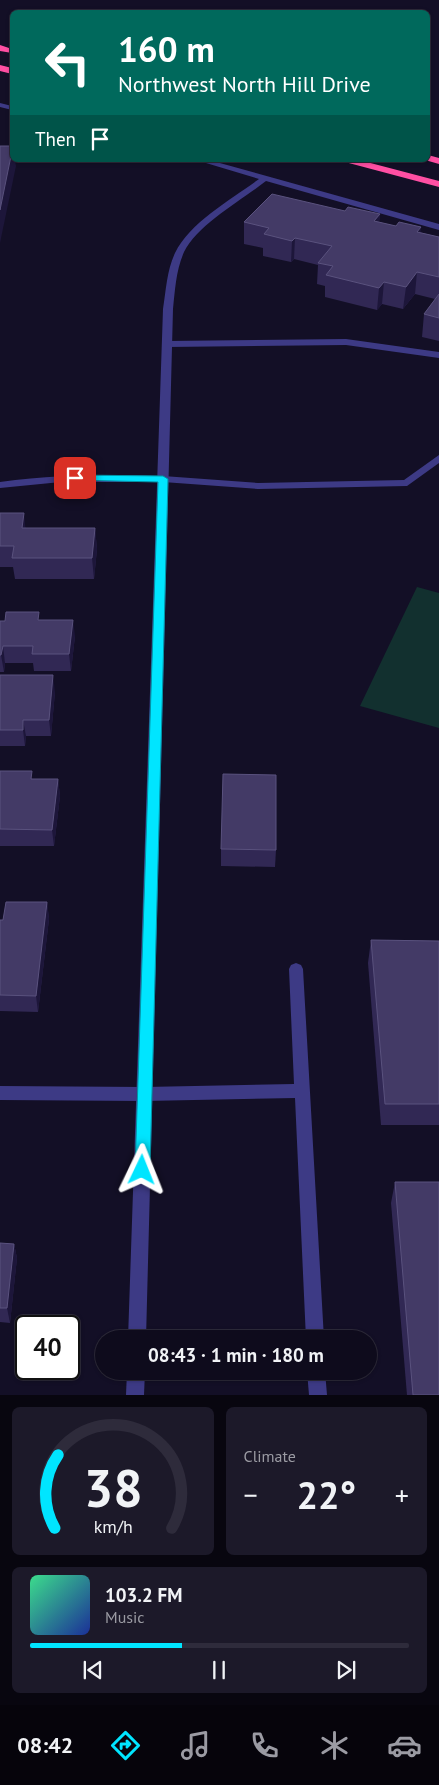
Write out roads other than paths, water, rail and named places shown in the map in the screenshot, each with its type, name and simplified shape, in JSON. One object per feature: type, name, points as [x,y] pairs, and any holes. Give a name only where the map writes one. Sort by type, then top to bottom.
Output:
[{"type":"highway","points":[[356,162],[439,184]]},
{"type":"street","points":[[207,162],[439,227]]},
{"type":"street","points":[[137,1330],[168,309],[172,277],[184,246],[219,214],[265,178]]},
{"type":"street","points":[[167,344],[346,342],[439,355]]},
{"type":"street","points":[[0,486],[33,480],[75,478],[163,479],[258,486],[407,483],[439,458]]},
{"type":"street","points":[[296,969],[315,1330]]},
{"type":"street","points":[[0,1094],[302,1091]]},
{"type":"street","points":[[135,1395],[136,1380]]},
{"type":"street","points":[[317,1380],[318,1395]]}]
